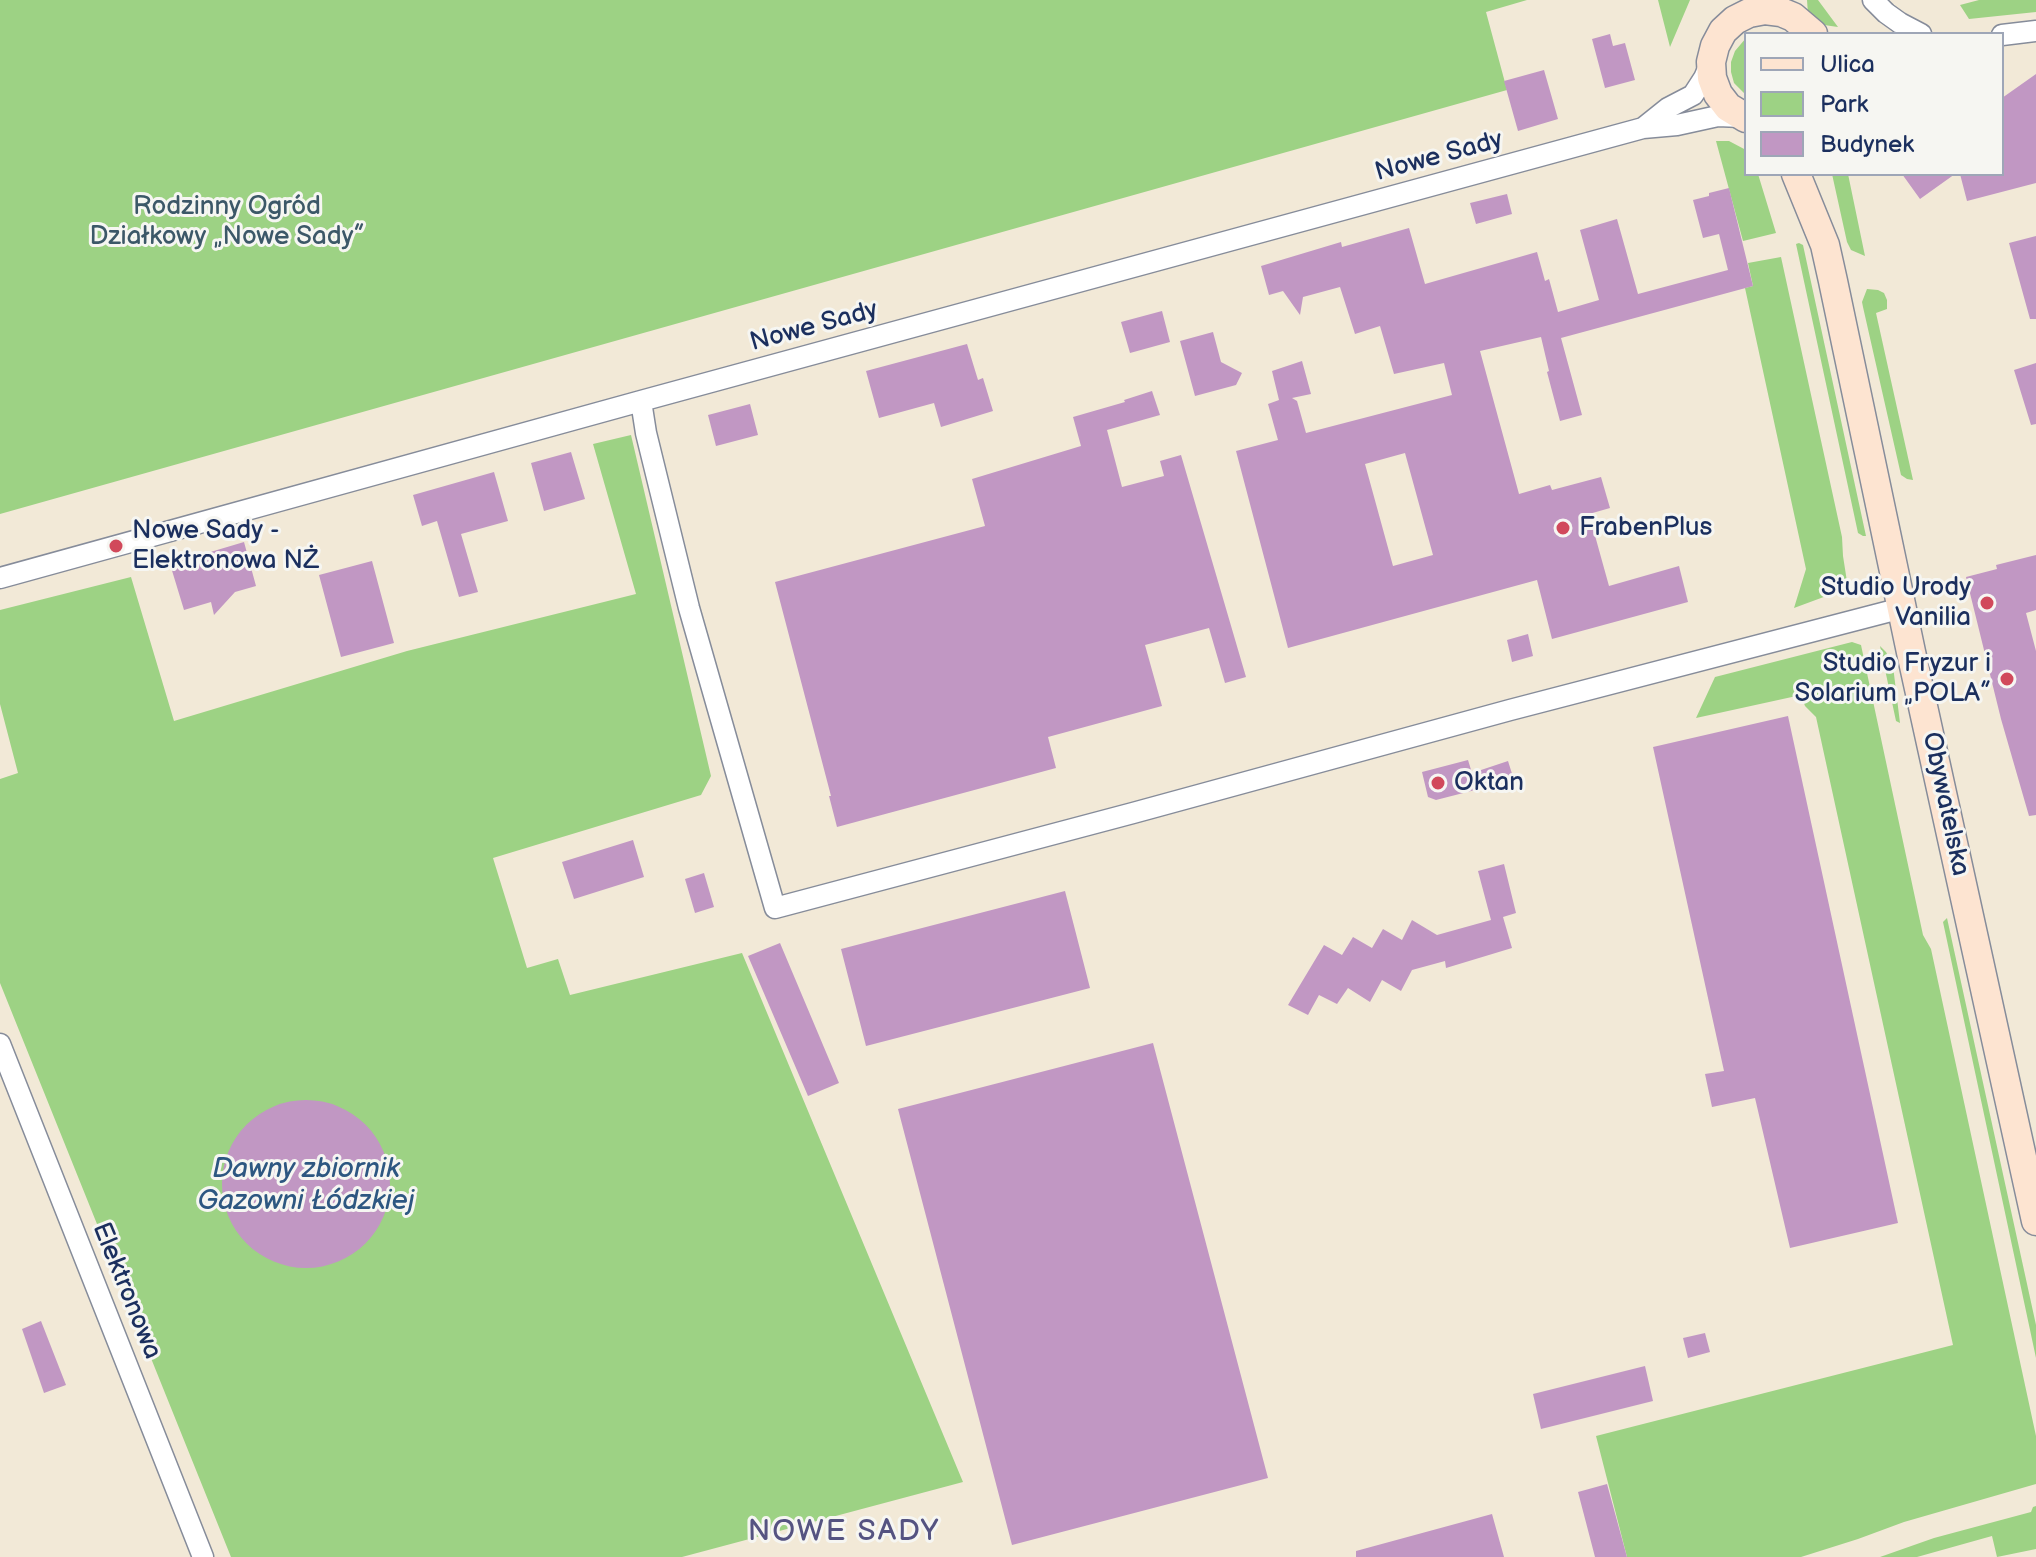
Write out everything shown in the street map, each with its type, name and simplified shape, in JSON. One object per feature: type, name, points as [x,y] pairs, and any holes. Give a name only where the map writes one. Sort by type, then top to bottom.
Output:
[{"type":"main road","points":[[1744,118],[1728,107],[1718,94],[1712,78],[1711,62],[1723,31],[1750,6],[1801,17]]},
{"type":"main road","name":"Obywatelska","points":[[1797,176],[1825,245]]},
{"type":"main road","name":"Obywatelska","points":[[1816,176],[1825,245],[2036,1221]]},
{"type":"street","points":[[1873,0],[1886,13],[1917,32]]},
{"type":"street","points":[[2004,35],[2036,31]]},
{"type":"street","name":"Nowe Sady","points":[[1643,128],[1668,108],[1693,95],[1711,62]]},
{"type":"street","name":"Nowe Sady","points":[[0,578],[1643,128],[1677,125],[1718,116],[1744,118]]},
{"type":"street","points":[[641,401],[689,608],[775,908],[1902,608]]},
{"type":"street","name":"Elektronowa","points":[[0,1044],[203,1557]]},
{"type":"green space","name":"Rodzinny Ogród Działkowy „Nowe Sady”","points":[[0,0],[1527,0],[1486,12],[1507,90],[0,514]]},
{"type":"green space","points":[[1658,0],[1690,0],[1670,47]]},
{"type":"green space","points":[[1807,0],[1818,0],[1838,27],[1817,24],[1808,14]]},
{"type":"green space","points":[[1979,0],[2036,0],[2036,12],[1969,19],[1960,5]]},
{"type":"green space","points":[[1744,40],[1744,93],[1734,83],[1731,72],[1735,51]]},
{"type":"green space","points":[[1716,141],[1729,141],[1744,149],[1744,176],[1759,176],[1776,233],[1743,241]]},
{"type":"green space","points":[[1832,176],[1848,176],[1865,256],[1851,250]]},
{"type":"green space","points":[[1796,244],[1803,245],[1866,536],[1858,533]]},
{"type":"green space","points":[[1781,257],[1842,537],[1848,588],[1794,608],[1806,569],[1745,288],[1753,286],[1748,263]]},
{"type":"green space","points":[[1867,289],[1884,293],[1887,300],[1887,309],[1876,313],[1913,480],[1901,475],[1862,302]]},
{"type":"green space","points":[[631,435],[711,776],[701,795],[493,858],[527,968],[558,959],[570,995],[742,953],[963,1482],[682,1557],[231,1557],[0,983],[0,779],[18,773],[0,704],[0,610],[131,577],[174,721],[407,651],[636,594],[593,444]]},
{"type":"green space","points":[[1852,642],[1861,645],[1923,935],[1931,949],[2036,1436],[2036,1484],[1904,1522],[1801,1557],[1627,1557],[1596,1436],[1953,1345],[1816,717],[1805,706],[1801,695],[1696,718],[1715,677]]},
{"type":"green space","points":[[1880,646],[1893,666],[1900,723],[1896,721]]},
{"type":"green space","points":[[1947,918],[2036,1325],[2036,1358],[1943,922]]},
{"type":"green space","points":[[2036,1506],[2036,1549],[1997,1557],[1992,1536],[1917,1557],[1880,1557],[1934,1538],[2031,1512]]},
{"type":"water","name":"Dawny zbiornik Gazowni Łódzkiej","points":[[306,1117],[333,1122],[355,1137],[370,1159],[375,1186],[370,1213],[355,1235],[333,1250],[306,1255],[279,1250],[257,1235],[242,1213],[237,1186],[242,1159],[257,1137],[279,1122]]},
{"type":"building","points":[[1610,34],[1613,46],[1625,43],[1635,80],[1605,88],[1592,39]]},
{"type":"building","points":[[1544,70],[1558,119],[1518,131],[1504,81]]},
{"type":"building","points":[[2036,74],[2036,183],[1967,201],[1961,176],[2004,176],[2004,97]]},
{"type":"building","points":[[1903,176],[1952,176],[1920,199]]},
{"type":"building","points":[[1729,188],[1753,286],[1561,338],[1582,415],[1560,421],[1541,337],[1480,351],[1519,494],[1550,485],[1552,490],[1601,477],[1610,508],[1589,514],[1609,586],[1679,566],[1688,602],[1552,639],[1537,580],[1288,648],[1236,451],[1278,440],[1268,404],[1279,400],[1272,371],[1302,361],[1311,394],[1292,398],[1297,401],[1306,433],[1452,395],[1444,363],[1394,374],[1380,326],[1355,334],[1340,287],[1303,297],[1300,315],[1283,291],[1269,295],[1261,266],[1341,242],[1342,247],[1409,228],[1425,284],[1537,252],[1545,281],[1549,279],[1558,312],[1599,300],[1580,230],[1617,219],[1638,294],[1728,270],[1719,234],[1703,238],[1693,200],[1709,196],[1709,193]],"holes":[[[1405,453],[1433,555],[1393,566],[1365,464]]]},
{"type":"building","points":[[1507,194],[1512,214],[1476,224],[1470,203]]},
{"type":"building","points":[[2036,236],[2036,319],[2030,319],[2009,243]]},
{"type":"building","points":[[1162,311],[1170,342],[1130,353],[1121,322]]},
{"type":"building","points":[[1213,332],[1221,362],[1242,373],[1236,385],[1195,396],[1180,341]]},
{"type":"building","points":[[967,344],[978,380],[983,378],[993,411],[941,427],[934,403],[879,418],[866,371]]},
{"type":"building","points":[[2036,363],[2036,424],[2031,425],[2014,370]]},
{"type":"building","points":[[1152,391],[1160,415],[1107,430],[1122,487],[1164,476],[1160,461],[1181,455],[1246,677],[1225,683],[1209,628],[1145,645],[1162,706],[1048,737],[1056,768],[837,827],[775,582],[985,526],[972,479],[1081,446],[1073,417]]},
{"type":"building","points":[[750,404],[758,435],[716,446],[708,415]]},
{"type":"building","points":[[571,452],[585,499],[544,511],[531,463]]},
{"type":"building","points":[[494,472],[508,521],[461,534],[478,592],[459,597],[437,521],[422,526],[413,495]]},
{"type":"building","points":[[244,542],[256,586],[235,592],[214,615],[211,602],[184,610],[170,564]]},
{"type":"building","points":[[2036,555],[2036,610],[2026,613],[2036,651],[2036,815],[2029,816],[1966,577],[1997,569],[1996,565]]},
{"type":"building","points":[[372,561],[394,643],[341,657],[319,575]]},
{"type":"building","points":[[1528,634],[1533,656],[1512,662],[1507,640]]},
{"type":"building","points":[[1788,716],[1898,1223],[1790,1248],[1755,1098],[1712,1107],[1705,1074],[1724,1071],[1653,747]]},
{"type":"building","points":[[1468,760],[1472,773],[1508,761],[1514,780],[1436,800],[1428,797],[1422,772]]},
{"type":"building","points":[[633,840],[644,877],[574,899],[562,862]]},
{"type":"building","points":[[1504,864],[1516,913],[1503,917],[1512,948],[1446,968],[1445,961],[1412,970],[1401,991],[1382,980],[1370,1002],[1348,988],[1337,1004],[1319,995],[1308,1015],[1288,1005],[1324,945],[1342,955],[1353,937],[1372,948],[1383,929],[1402,940],[1412,920],[1437,935],[1491,920],[1478,871]]},
{"type":"building","points":[[704,873],[714,907],[695,913],[685,879]]},
{"type":"building","points":[[1065,891],[1090,988],[866,1046],[841,949]]},
{"type":"building","points":[[780,943],[839,1083],[808,1096],[748,956]]},
{"type":"building","points":[[1153,1043],[1268,1478],[1012,1545],[898,1109]]},
{"type":"building","name":"Dawny zbiornik Gazowni Łódzkiej","points":[[306,1100],[338,1107],[365,1125],[383,1152],[390,1184],[383,1216],[365,1243],[338,1261],[306,1268],[274,1261],[247,1243],[229,1216],[222,1184],[229,1152],[247,1125],[274,1107]]},
{"type":"building","points":[[41,1321],[66,1385],[44,1393],[22,1329]]},
{"type":"building","points":[[1705,1333],[1710,1352],[1688,1358],[1683,1338]]},
{"type":"building","points":[[1645,1366],[1653,1401],[1541,1429],[1533,1394]]},
{"type":"building","points":[[1607,1484],[1627,1557],[1595,1557],[1578,1492]]},
{"type":"building","points":[[1492,1514],[1504,1557],[1356,1557],[1356,1551]]},
{"type":"place","name":"FrabenPlus","points":[[1563,528]]},
{"type":"place","name":"Nowe Sady - Elektronowa NŻ","points":[[116,546]]},
{"type":"place","name":"Studio Urody Vanilia","points":[[1987,603]]},
{"type":"place","name":"Studio Fryzur i Solarium „POLA”","points":[[2007,679]]},
{"type":"place","name":"Oktan","points":[[1438,783]]},
{"type":"district","name":"NOWE SADY","points":[[844,1532]]}]
